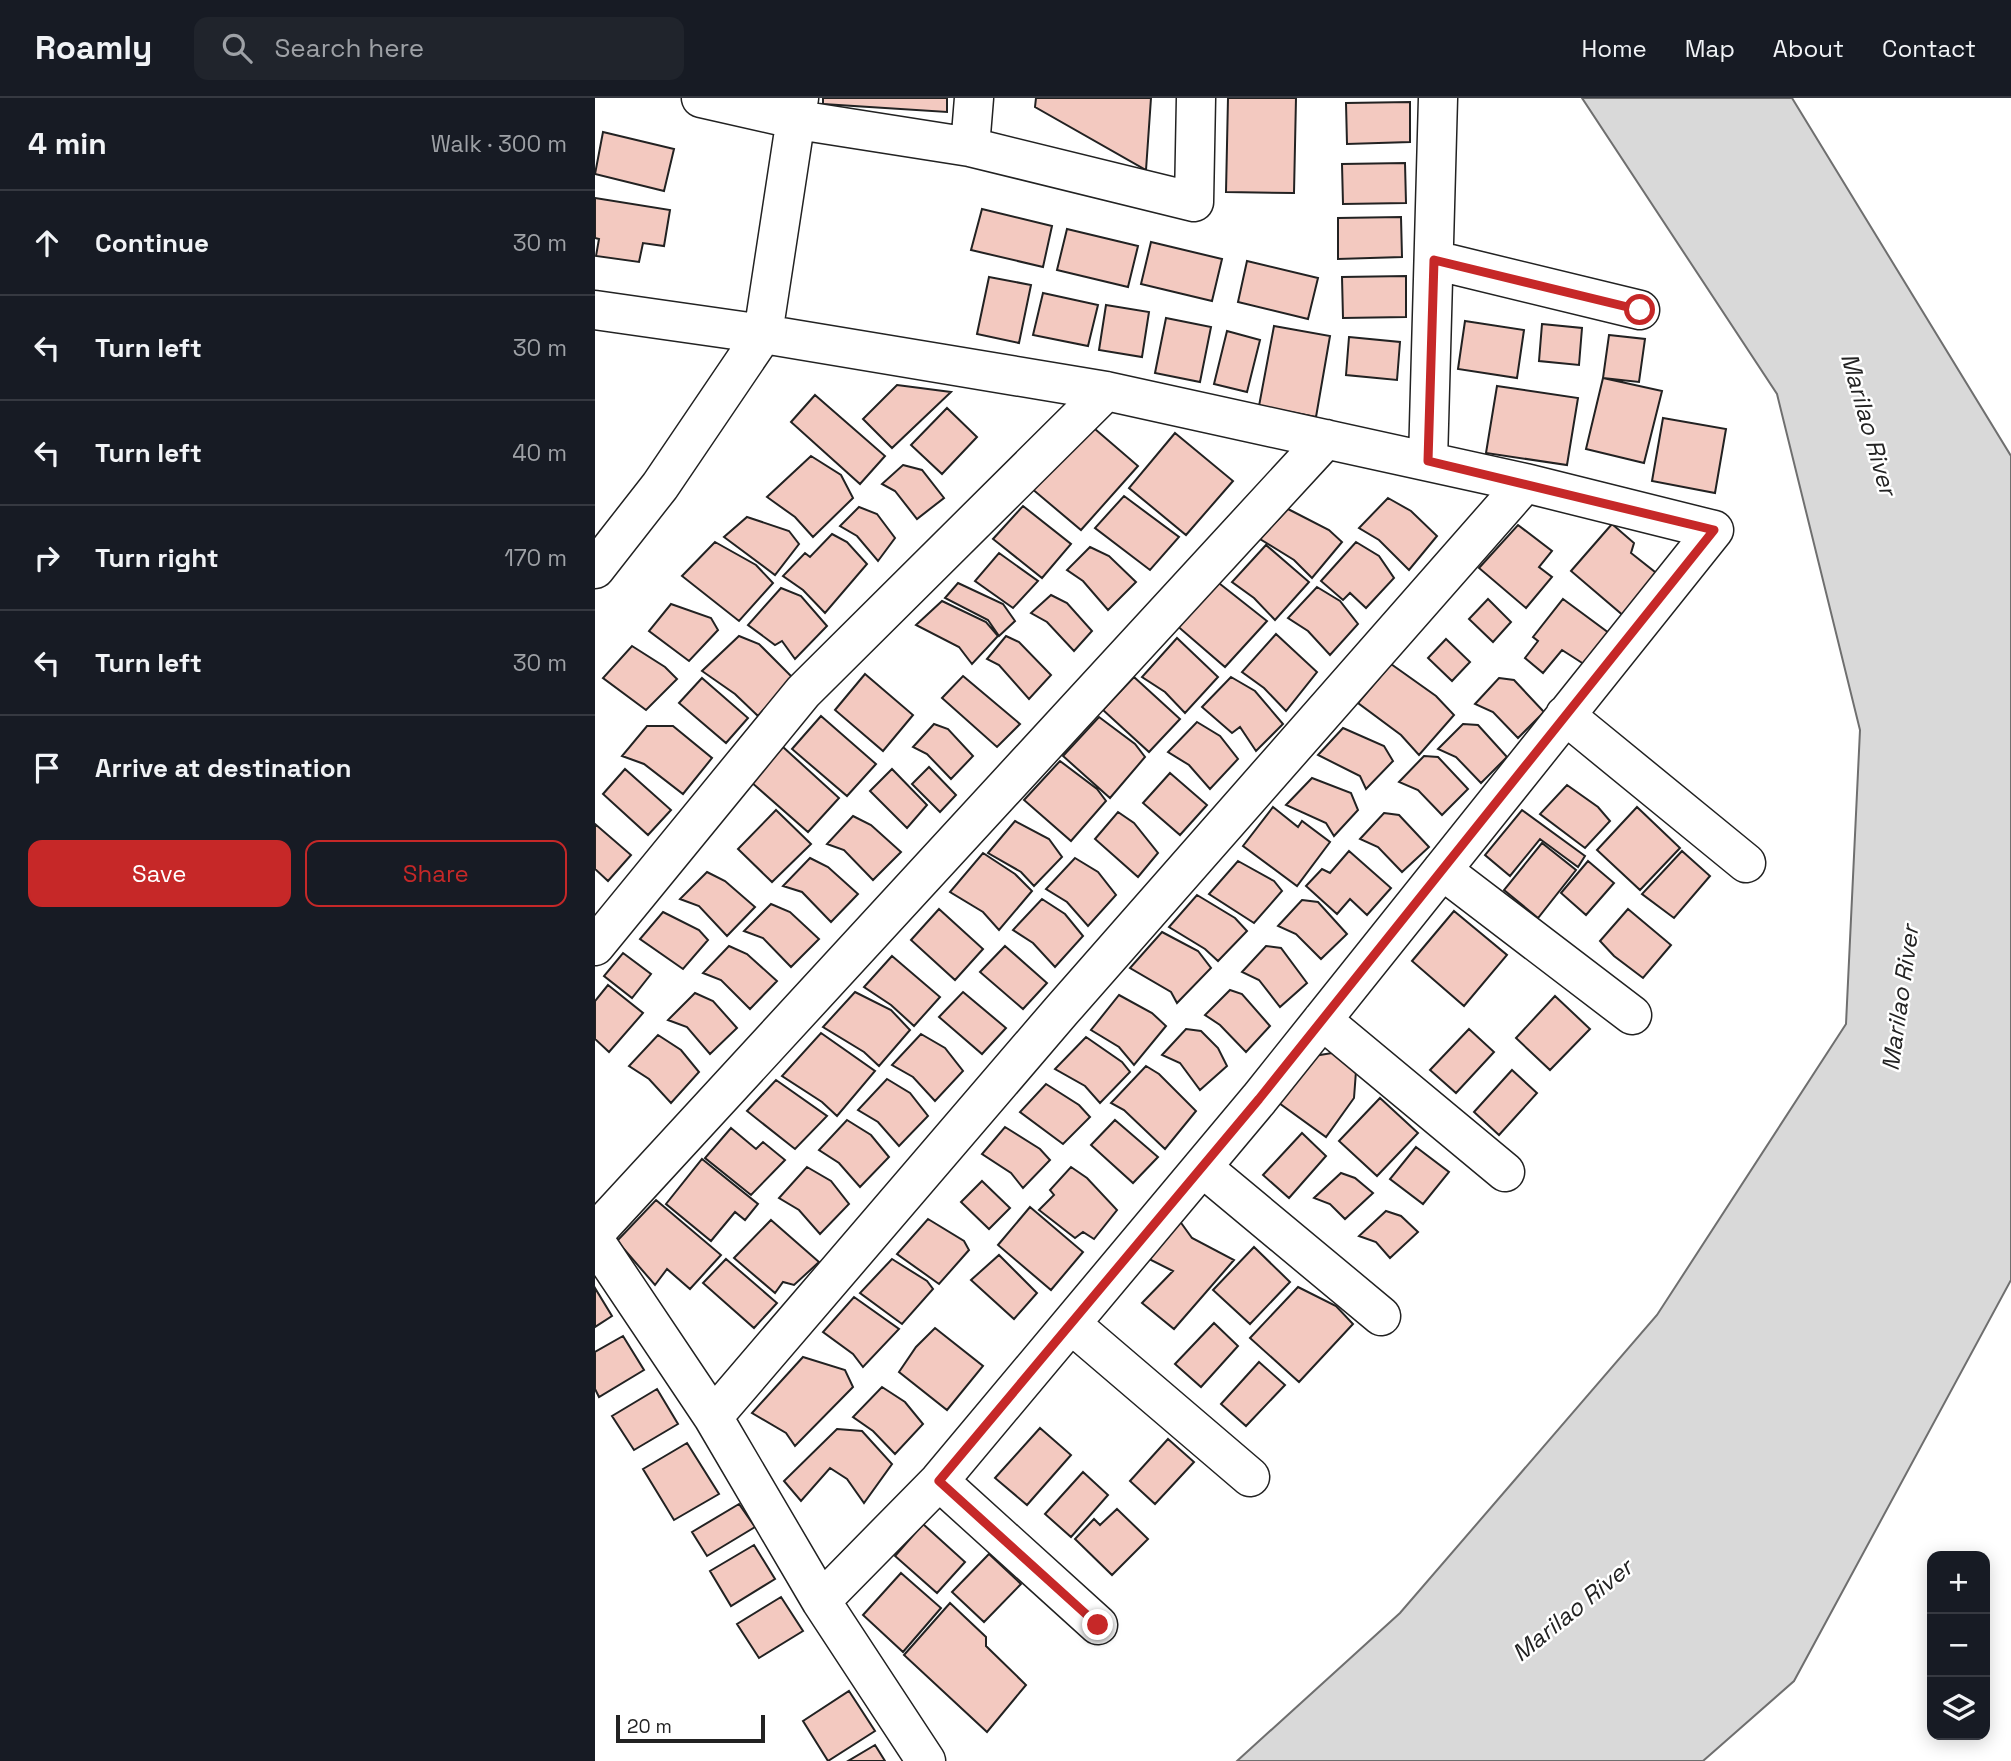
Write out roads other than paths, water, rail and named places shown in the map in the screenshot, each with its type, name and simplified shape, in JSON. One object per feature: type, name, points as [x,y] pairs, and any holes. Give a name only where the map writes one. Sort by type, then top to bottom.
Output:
[{"type":"street","points":[[701,98],[799,109],[970,147],[1195,202],[1196,98]]},
{"type":"street","points":[[970,147],[974,98]]},
{"type":"street","points":[[1428,461],[1438,98]]},
{"type":"street","points":[[595,569],[660,486],[763,334],[799,109]]},
{"type":"street","points":[[1434,260],[1640,310]]},
{"type":"street","points":[[597,314],[763,334],[1106,391],[1525,483],[1714,530],[1202,1167],[939,1481],[821,1601]]},
{"type":"street","points":[[595,946],[803,692],[1106,391]]},
{"type":"street","points":[[595,1233],[1327,439]]},
{"type":"street","points":[[713,1416],[1062,1010],[1525,483]]},
{"type":"street","points":[[1565,715],[1746,863]]},
{"type":"street","points":[[1442,870],[1632,1015]]},
{"type":"street","points":[[1322,1020],[1505,1172]]},
{"type":"street","points":[[1202,1167],[1381,1316]]},
{"type":"street","points":[[595,1241],[713,1416],[821,1601],[926,1761]]},
{"type":"street","points":[[1070,1324],[1250,1476]]},
{"type":"street","points":[[939,1481],[1098,1625]]},
{"type":"water","name":"Marilao River","points":[[1582,98],[1792,98],[2011,456],[2011,1280],[1794,1681],[1703,1761],[1237,1761],[1400,1613],[1657,1315],[1846,1024],[1860,730],[1777,394]]}]
